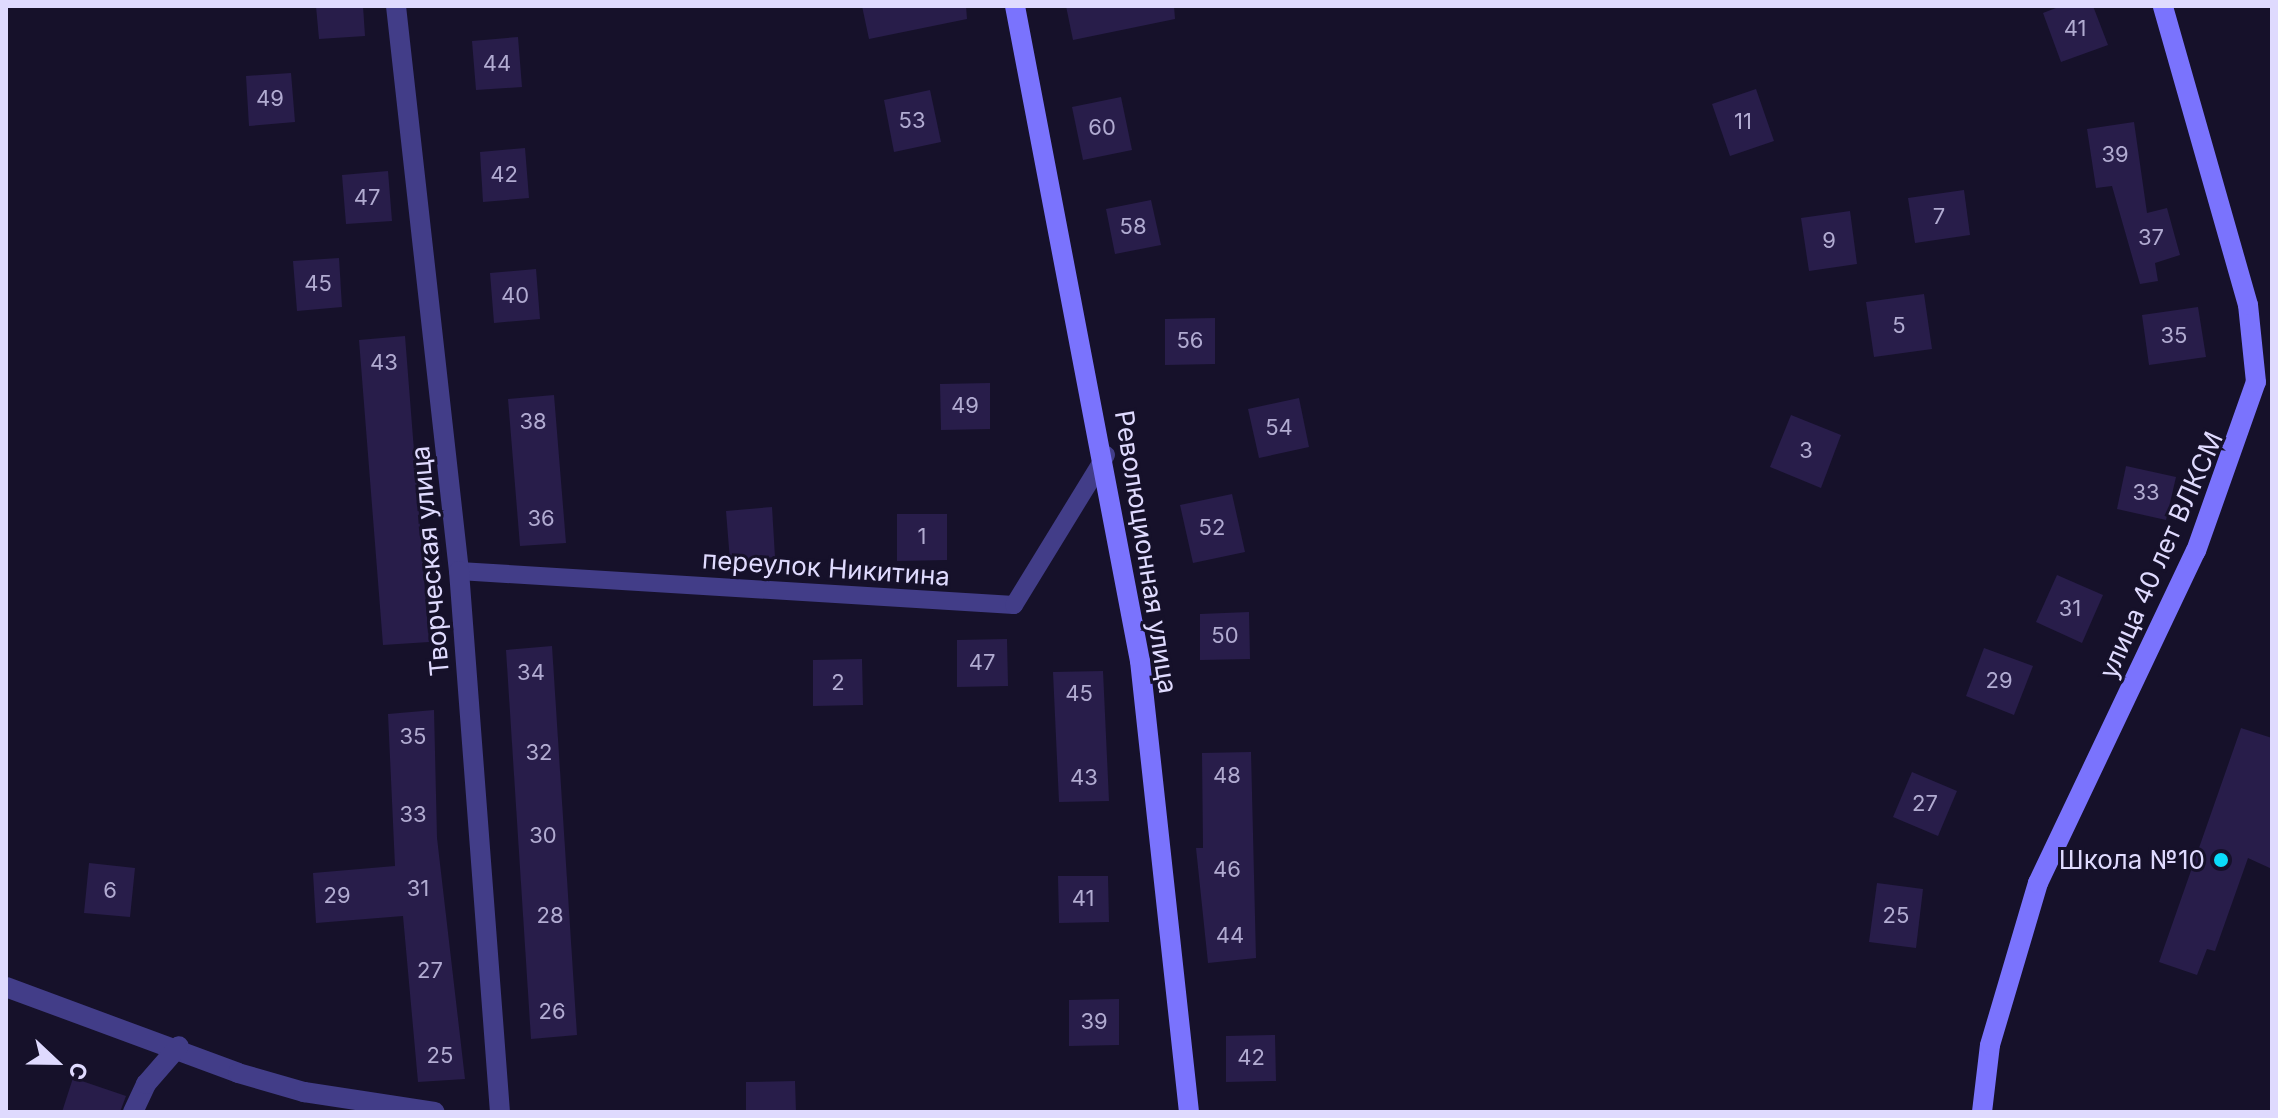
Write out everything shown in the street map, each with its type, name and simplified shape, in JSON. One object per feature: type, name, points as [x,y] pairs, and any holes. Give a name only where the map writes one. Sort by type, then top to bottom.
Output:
[{"type":"street","name":"Творческая улица","points":[[396,6],[459,571],[500,1112]]},
{"type":"street","name":"Революционная улица","points":[[1015,6],[1106,455],[1140,661],[1189,1112]]},
{"type":"street","name":"улица 40 лет ВЛКСМ","points":[[1982,1112],[1990,1045],[2038,883],[2196,551],[2264,382],[2248,305],[2163,6]]},
{"type":"street","points":[[6,987],[304,1092],[434,1112]]},
{"type":"street","points":[[133,1112],[146,1084],[179,1046]]},
{"type":"lane","name":"переулок Никитина","points":[[459,571],[1014,605],[1106,455]]},
{"type":"building","points":[[316,6],[363,6],[365,36],[319,39]]},
{"type":"building","points":[[862,6],[966,6],[967,19],[869,39]]},
{"type":"building","points":[[1066,6],[1174,6],[1175,19],[1073,40]]},
{"type":"building","points":[[2061,6],[2093,6],[2108,45],[2061,62],[2043,13]]},
{"type":"building","points":[[518,37],[522,87],[476,90],[472,41]]},
{"type":"building","points":[[291,73],[295,122],[249,126],[246,76]]},
{"type":"building","points":[[1756,89],[1774,141],[1730,156],[1712,104]]},
{"type":"building","points":[[930,90],[941,142],[894,152],[884,100]]},
{"type":"building","points":[[1121,97],[1132,150],[1083,160],[1072,107]]},
{"type":"building","points":[[2134,122],[2147,213],[2167,208],[2180,255],[2155,263],[2158,281],[2140,284],[2112,186],[2096,188],[2087,129]]},
{"type":"building","points":[[525,148],[529,198],[483,202],[480,152]]},
{"type":"building","points":[[388,171],[392,221],[346,224],[342,175]]},
{"type":"building","points":[[1964,190],[1970,235],[1915,243],[1908,198]]},
{"type":"building","points":[[1151,200],[1161,245],[1115,254],[1106,209]]},
{"type":"building","points":[[1850,211],[1857,264],[1809,271],[1801,218]]},
{"type":"building","points":[[339,258],[342,307],[297,311],[293,261]]},
{"type":"building","points":[[536,269],[540,319],[494,323],[490,273]]},
{"type":"building","points":[[1924,294],[1932,349],[1874,357],[1866,302]]},
{"type":"building","points":[[2198,307],[2206,357],[2149,365],[2142,315]]},
{"type":"building","points":[[1215,318],[1215,364],[1165,365],[1165,319]]},
{"type":"building","points":[[405,336],[429,642],[383,645],[359,340]]},
{"type":"building","points":[[990,383],[990,429],[941,430],[940,384]]},
{"type":"building","points":[[554,395],[566,543],[520,546],[508,399]]},
{"type":"building","points":[[1299,398],[1309,447],[1259,458],[1248,409]]},
{"type":"building","points":[[1791,415],[1841,435],[1821,488],[1770,467]]},
{"type":"building","points":[[2126,466],[2176,477],[2166,520],[2117,509]]},
{"type":"building","points":[[1232,494],[1245,552],[1193,563],[1180,505]]},
{"type":"building","points":[[772,507],[775,557],[730,561],[726,511]]},
{"type":"building","points":[[897,514],[947,514],[947,560],[897,561]]},
{"type":"building","points":[[2057,575],[2103,595],[2082,643],[2036,622]]},
{"type":"building","points":[[1249,612],[1250,659],[1200,660],[1200,614]]},
{"type":"building","points":[[1007,639],[1008,686],[957,687],[957,640]]},
{"type":"building","points":[[552,646],[577,1035],[531,1039],[506,650]]},
{"type":"building","points":[[1984,648],[2033,666],[2014,715],[1966,696]]},
{"type":"building","points":[[862,659],[863,705],[813,706],[813,660]]},
{"type":"building","points":[[1103,671],[1109,801],[1059,802],[1053,672]]},
{"type":"building","points":[[434,710],[437,838],[465,1079],[418,1082],[403,916],[316,923],[313,873],[395,866],[388,714]]},
{"type":"building","name":"Школа №10","points":[[2241,728],[2272,738],[2272,869],[2248,858],[2215,951],[2207,949],[2197,975],[2159,962]]},
{"type":"building","points":[[1251,752],[1256,958],[1208,963],[1196,848],[1203,848],[1202,753]]},
{"type":"building","points":[[1912,772],[1957,791],[1938,836],[1893,817]]},
{"type":"building","points":[[89,863],[135,868],[130,917],[84,913]]},
{"type":"building","points":[[1058,876],[1108,876],[1109,922],[1059,923]]},
{"type":"building","points":[[1877,883],[1923,889],[1916,948],[1869,942]]},
{"type":"building","points":[[1119,999],[1119,1045],[1069,1046],[1069,1000]]},
{"type":"building","points":[[1275,1035],[1276,1081],[1226,1082],[1226,1036]]},
{"type":"building","points":[[73,1078],[126,1096],[120,1112],[62,1112]]},
{"type":"building","points":[[795,1081],[796,1112],[746,1112],[746,1082]]},
{"type":"place","name":"Школа №10","points":[[2221,860]]}]
